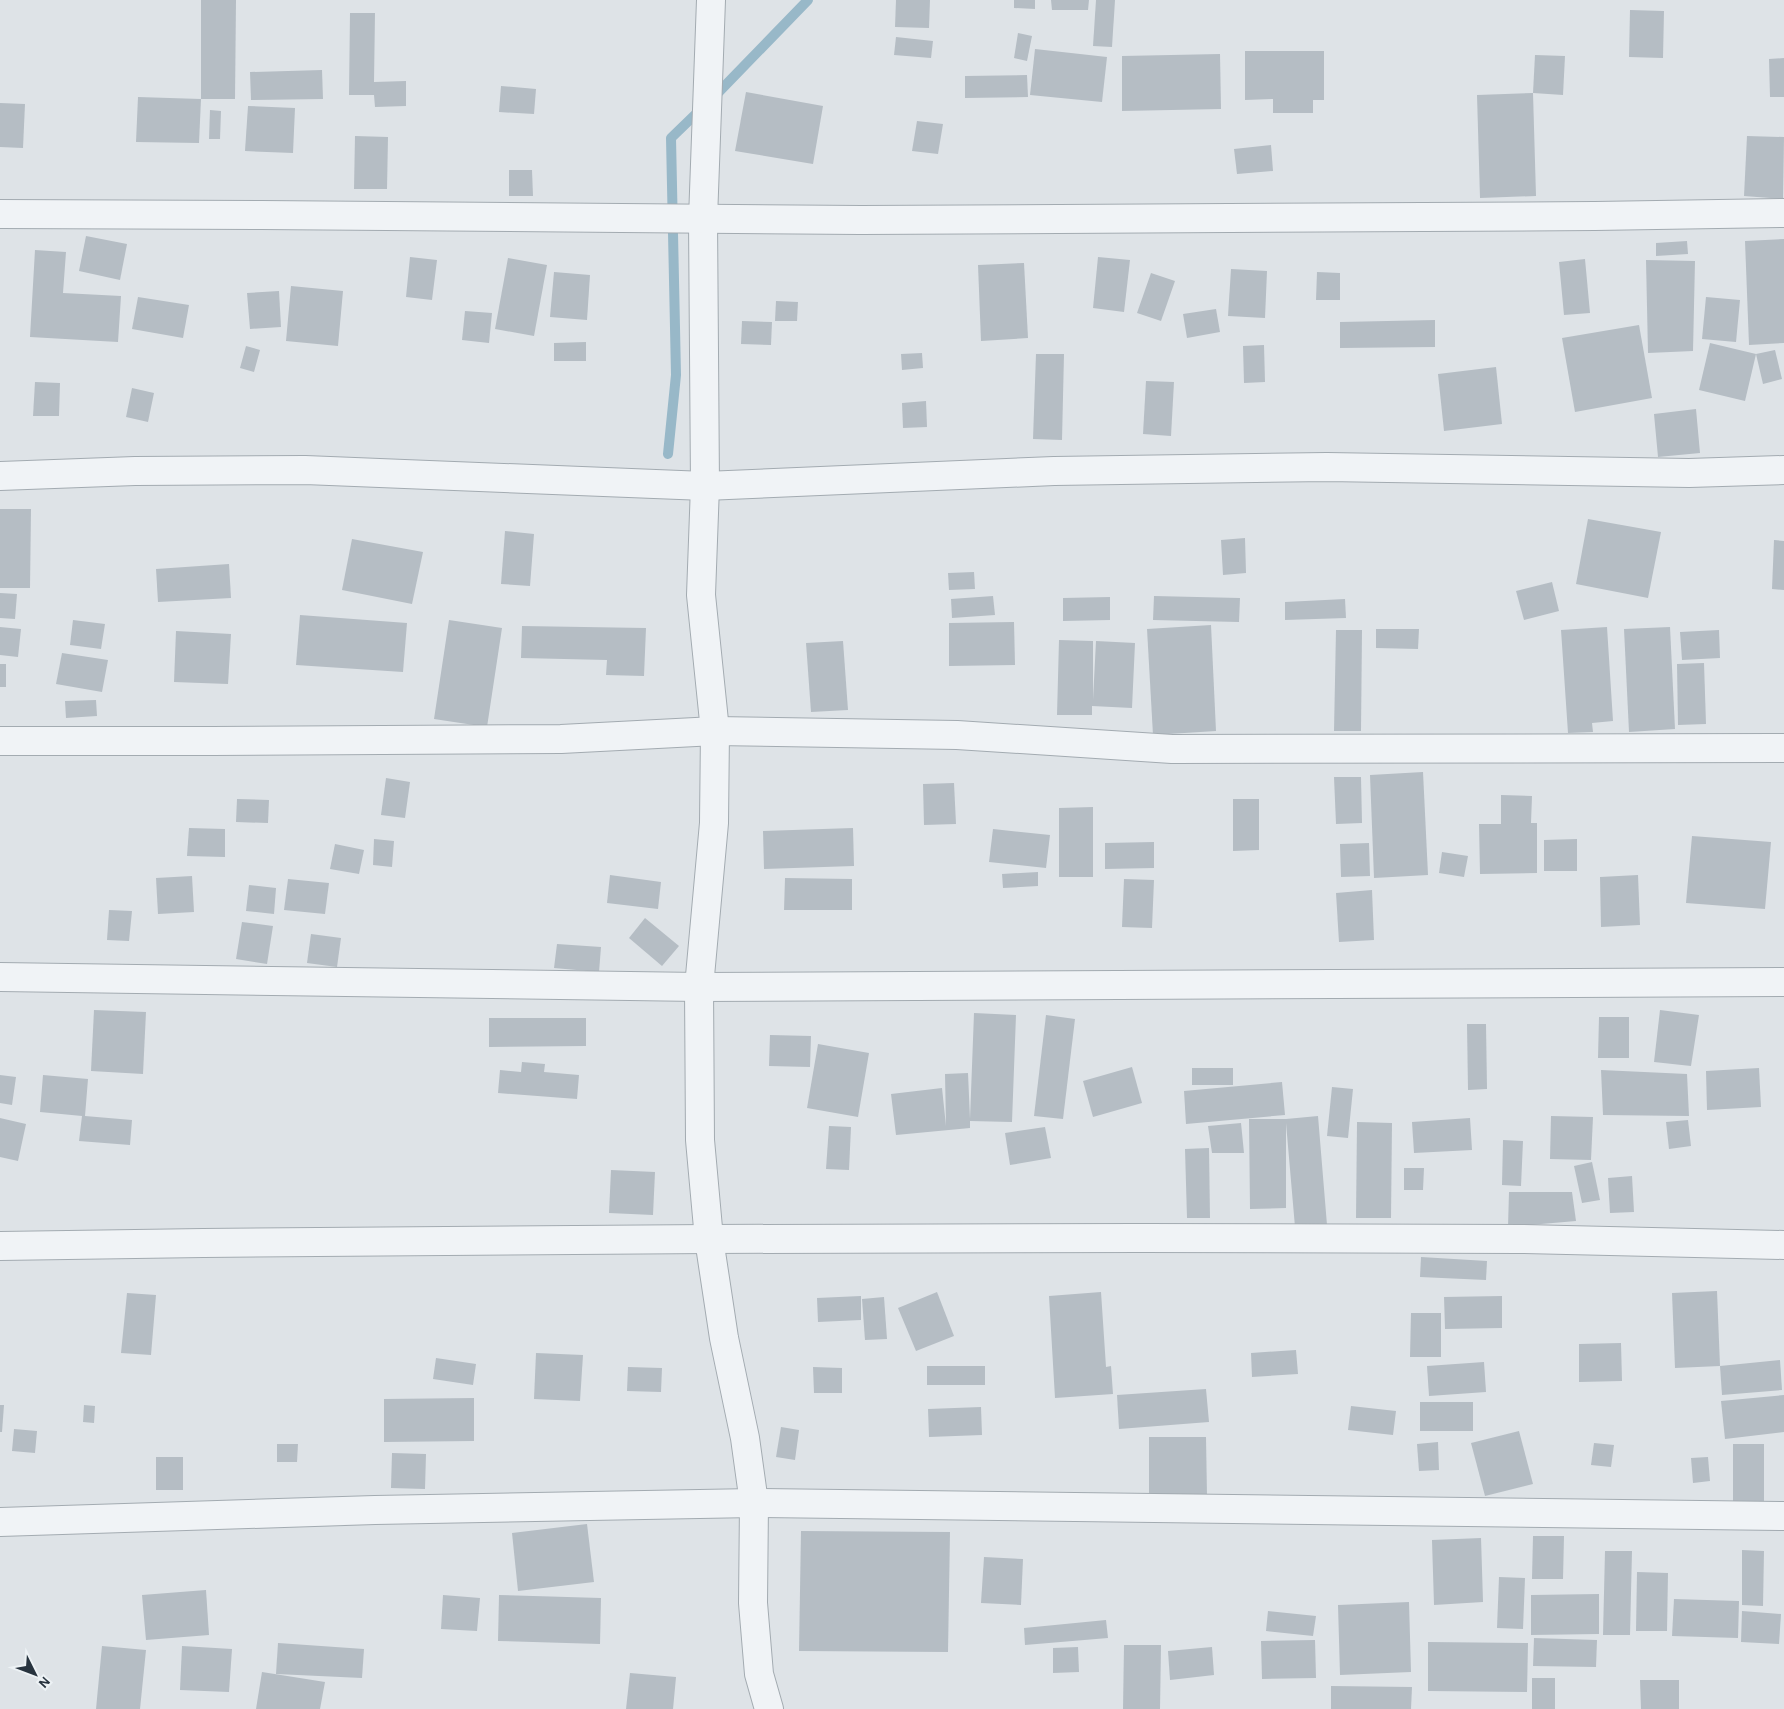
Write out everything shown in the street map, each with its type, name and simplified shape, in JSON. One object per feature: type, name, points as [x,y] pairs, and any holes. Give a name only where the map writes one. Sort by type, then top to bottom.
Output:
[{"type":"street","points":[[710,0],[704,219],[705,486],[701,595],[715,731],[714,823],[699,987],[700,1140],[709,1239],[724,1338],[745,1438],[754,1503],[753,1603],[759,1674],[769,1709]]},
{"type":"street","points":[[0,214],[262,214],[861,220],[1605,216],[1784,213]]},
{"type":"street","points":[[0,476],[135,471],[305,470],[705,486],[1054,471],[1327,467],[1689,473],[1784,470]]},
{"type":"street","points":[[0,741],[561,739],[715,731],[957,735],[1172,749],[1784,748]]},
{"type":"street","points":[[0,977],[699,987],[1784,982]]},
{"type":"street","points":[[0,1246],[709,1239],[1511,1239],[1784,1244]]},
{"type":"street","points":[[0,1522],[375,1510],[754,1503],[1784,1516]]},
{"type":"building","points":[[201,0],[236,0],[235,99],[201,99]]},
{"type":"building","points":[[896,0],[930,0],[929,28],[895,27]]},
{"type":"building","points":[[1014,0],[1035,0],[1035,9],[1014,8]]},
{"type":"building","points":[[1051,0],[1089,0],[1088,10],[1052,10]]},
{"type":"building","points":[[1096,0],[1115,0],[1112,47],[1093,46]]},
{"type":"building","points":[[1630,10],[1664,11],[1663,58],[1629,57]]},
{"type":"building","points":[[350,13],[375,13],[374,82],[406,81],[406,106],[375,107],[374,95],[349,95]]},
{"type":"building","points":[[1018,33],[1032,36],[1027,61],[1014,58]]},
{"type":"building","points":[[896,37],[933,41],[931,58],[894,55]]},
{"type":"building","points":[[1035,49],[1107,57],[1102,102],[1030,95]]},
{"type":"building","points":[[1245,51],[1324,51],[1324,100],[1313,100],[1313,113],[1273,113],[1273,99],[1245,100]]},
{"type":"building","points":[[1220,54],[1221,109],[1122,111],[1122,56]]},
{"type":"building","points":[[1535,55],[1565,56],[1563,95],[1533,93]]},
{"type":"building","points":[[1784,58],[1784,97],[1770,97],[1769,59]]},
{"type":"building","points":[[322,70],[323,99],[251,100],[250,72]]},
{"type":"building","points":[[1027,75],[1028,97],[965,98],[965,76]]},
{"type":"building","points":[[501,86],[536,89],[534,114],[499,112]]},
{"type":"building","points":[[746,92],[823,106],[813,164],[735,151]]},
{"type":"building","points":[[1533,93],[1536,196],[1480,198],[1477,95]]},
{"type":"building","points":[[138,97],[201,99],[199,143],[136,142]]},
{"type":"building","points":[[0,103],[25,104],[23,148],[0,147]]},
{"type":"building","points":[[248,106],[295,108],[293,153],[245,151]]},
{"type":"building","points":[[210,110],[221,111],[220,139],[209,139]]},
{"type":"building","points":[[917,121],[943,124],[938,154],[912,151]]},
{"type":"building","points":[[355,136],[388,137],[387,189],[354,189]]},
{"type":"building","points":[[1747,136],[1784,137],[1783,199],[1744,196]]},
{"type":"building","points":[[1271,145],[1273,171],[1237,174],[1234,149]]},
{"type":"building","points":[[509,170],[532,170],[533,196],[509,196]]},
{"type":"building","points":[[86,236],[127,244],[120,280],[79,271]]},
{"type":"building","points":[[1784,239],[1784,343],[1749,345],[1745,241]]},
{"type":"building","points":[[1687,241],[1688,254],[1656,256],[1656,243]]},
{"type":"building","points":[[35,250],[66,252],[63,293],[121,296],[118,342],[30,337]]},
{"type":"building","points":[[410,257],[437,260],[432,300],[406,297]]},
{"type":"building","points":[[1098,257],[1130,260],[1124,312],[1093,308]]},
{"type":"building","points":[[508,258],[547,265],[534,336],[495,329]]},
{"type":"building","points":[[1585,259],[1590,313],[1564,315],[1559,262]]},
{"type":"building","points":[[1646,260],[1695,261],[1693,351],[1648,353]]},
{"type":"building","points":[[1024,263],[1028,338],[981,341],[978,265]]},
{"type":"building","points":[[1231,269],[1267,271],[1265,318],[1228,316]]},
{"type":"building","points":[[554,272],[590,275],[587,320],[550,317]]},
{"type":"building","points":[[1317,272],[1340,273],[1340,300],[1316,300]]},
{"type":"building","points":[[1151,273],[1175,281],[1161,321],[1137,313]]},
{"type":"building","points":[[291,286],[343,291],[338,346],[286,341]]},
{"type":"building","points":[[279,291],[281,327],[250,329],[247,293]]},
{"type":"building","points":[[138,297],[189,305],[183,338],[132,329]]},
{"type":"building","points":[[1706,297],[1740,300],[1736,342],[1702,339]]},
{"type":"building","points":[[776,301],[798,302],[797,321],[775,321]]},
{"type":"building","points":[[1216,309],[1220,332],[1187,338],[1183,314]]},
{"type":"building","points":[[465,311],[492,313],[489,343],[462,340]]},
{"type":"building","points":[[1435,320],[1435,347],[1340,348],[1340,322]]},
{"type":"building","points":[[742,321],[772,322],[771,345],[741,344]]},
{"type":"building","points":[[1639,325],[1652,398],[1575,412],[1562,338]]},
{"type":"building","points":[[586,342],[586,361],[554,361],[554,343]]},
{"type":"building","points":[[1710,343],[1756,354],[1745,401],[1699,390]]},
{"type":"building","points":[[1264,345],[1265,382],[1244,383],[1243,346]]},
{"type":"building","points":[[246,346],[260,350],[254,372],[240,368]]},
{"type":"building","points":[[1775,350],[1782,379],[1763,384],[1756,354]]},
{"type":"building","points":[[922,353],[923,368],[902,370],[901,354]]},
{"type":"building","points":[[1036,354],[1064,354],[1062,440],[1033,439]]},
{"type":"building","points":[[1496,367],[1502,424],[1444,431],[1438,374]]},
{"type":"building","points":[[1146,381],[1174,382],[1171,436],[1143,434]]},
{"type":"building","points":[[35,382],[60,383],[59,416],[33,416]]},
{"type":"building","points":[[132,388],[154,393],[148,422],[126,417]]},
{"type":"building","points":[[926,401],[927,427],[903,428],[902,403]]},
{"type":"building","points":[[1696,409],[1700,453],[1658,457],[1654,414]]},
{"type":"building","points":[[0,509],[31,509],[30,588],[0,588]]},
{"type":"building","points":[[1588,519],[1661,532],[1648,598],[1576,584]]},
{"type":"building","points":[[505,531],[534,534],[530,586],[501,584]]},
{"type":"building","points":[[1245,538],[1246,573],[1223,575],[1221,540]]},
{"type":"building","points":[[352,539],[423,552],[412,604],[342,590]]},
{"type":"building","points":[[1774,540],[1784,541],[1784,590],[1772,589]]},
{"type":"building","points":[[229,564],[231,598],[158,602],[156,569]]},
{"type":"building","points":[[974,572],[975,589],[949,590],[948,573]]},
{"type":"building","points":[[1552,582],[1559,611],[1524,620],[1516,591]]},
{"type":"building","points":[[0,593],[17,594],[15,619],[0,618]]},
{"type":"building","points":[[993,596],[995,615],[952,618],[951,599]]},
{"type":"building","points":[[1154,596],[1240,598],[1239,622],[1153,620]]},
{"type":"building","points":[[1110,597],[1110,620],[1063,621],[1063,598]]},
{"type":"building","points":[[1345,599],[1346,618],[1285,620],[1285,602]]},
{"type":"building","points":[[300,615],[407,623],[403,672],[296,665]]},
{"type":"building","points":[[73,620],[105,624],[101,649],[70,645]]},
{"type":"building","points":[[449,620],[502,628],[487,727],[434,719]]},
{"type":"building","points":[[1014,622],[1015,665],[949,666],[949,623]]},
{"type":"building","points":[[1211,625],[1216,731],[1153,735],[1147,629]]},
{"type":"building","points":[[522,626],[646,628],[644,676],[606,675],[607,660],[521,658]]},
{"type":"building","points":[[0,627],[21,629],[18,657],[0,655]]},
{"type":"building","points":[[1607,627],[1613,721],[1592,723],[1593,732],[1568,733],[1561,630]]},
{"type":"building","points":[[1670,627],[1675,729],[1629,732],[1624,629]]},
{"type":"building","points":[[1376,629],[1419,629],[1418,649],[1376,648]]},
{"type":"building","points":[[1336,630],[1362,630],[1361,731],[1334,731]]},
{"type":"building","points":[[1719,630],[1720,658],[1682,660],[1680,632]]},
{"type":"building","points":[[176,631],[231,634],[228,684],[174,682]]},
{"type":"building","points":[[1059,640],[1093,641],[1093,700],[1096,641],[1135,643],[1132,708],[1092,706],[1092,715],[1057,715]]},
{"type":"building","points":[[843,641],[848,710],[811,712],[806,643]]},
{"type":"building","points":[[62,653],[108,660],[102,692],[56,684]]},
{"type":"building","points":[[1704,663],[1706,724],[1678,725],[1677,664]]},
{"type":"building","points":[[0,664],[6,664],[6,687],[0,687]]},
{"type":"building","points":[[96,700],[97,716],[66,718],[65,701]]},
{"type":"building","points":[[1423,772],[1428,875],[1374,878],[1370,775]]},
{"type":"building","points":[[1334,777],[1361,777],[1362,823],[1336,824]]},
{"type":"building","points":[[386,778],[410,782],[405,818],[381,815]]},
{"type":"building","points":[[954,783],[956,824],[924,825],[923,784]]},
{"type":"building","points":[[1501,795],[1532,796],[1531,823],[1537,823],[1537,873],[1480,874],[1479,824],[1501,824]]},
{"type":"building","points":[[237,799],[269,800],[268,823],[236,822]]},
{"type":"building","points":[[1233,799],[1259,799],[1259,850],[1233,851]]},
{"type":"building","points":[[1093,807],[1093,877],[1059,877],[1059,808]]},
{"type":"building","points":[[189,828],[225,829],[225,857],[187,856]]},
{"type":"building","points":[[853,828],[854,866],[764,869],[763,831]]},
{"type":"building","points":[[993,829],[1050,835],[1046,868],[989,862]]},
{"type":"building","points":[[1692,836],[1771,842],[1765,909],[1686,903]]},
{"type":"building","points":[[374,839],[394,841],[392,867],[373,865]]},
{"type":"building","points":[[1577,839],[1577,871],[1544,871],[1544,840]]},
{"type":"building","points":[[1154,842],[1154,868],[1105,869],[1105,843]]},
{"type":"building","points":[[1369,843],[1370,876],[1341,877],[1340,844]]},
{"type":"building","points":[[335,844],[364,850],[359,874],[330,869]]},
{"type":"building","points":[[1442,852],[1468,856],[1464,877],[1439,873]]},
{"type":"building","points":[[1038,872],[1038,886],[1003,888],[1002,874]]},
{"type":"building","points":[[610,875],[661,882],[658,909],[607,903]]},
{"type":"building","points":[[1638,875],[1640,925],[1601,927],[1600,877]]},
{"type":"building","points":[[192,876],[194,912],[158,914],[156,878]]},
{"type":"building","points":[[785,878],[852,879],[852,910],[784,910]]},
{"type":"building","points":[[288,879],[329,883],[325,914],[284,910]]},
{"type":"building","points":[[1124,879],[1154,880],[1152,928],[1122,927]]},
{"type":"building","points":[[249,885],[276,888],[274,914],[246,911]]},
{"type":"building","points":[[1372,890],[1374,940],[1339,942],[1336,893]]},
{"type":"building","points":[[109,910],[132,911],[129,941],[107,940]]},
{"type":"building","points":[[645,918],[679,946],[662,966],[629,938]]},
{"type":"building","points":[[242,922],[273,926],[267,964],[236,959]]},
{"type":"building","points":[[311,934],[341,938],[337,967],[307,963]]},
{"type":"building","points":[[557,944],[601,947],[599,972],[554,968]]},
{"type":"building","points":[[94,1010],[146,1012],[143,1074],[91,1071]]},
{"type":"building","points":[[1660,1010],[1699,1015],[1691,1066],[1654,1062]]},
{"type":"building","points":[[974,1013],[1016,1015],[1012,1122],[970,1121],[970,1128],[896,1135],[891,1094],[942,1088],[946,1126],[945,1074],[968,1073],[970,1119]]},
{"type":"building","points":[[1046,1015],[1075,1019],[1063,1119],[1034,1116]]},
{"type":"building","points":[[1599,1017],[1629,1017],[1629,1058],[1598,1058]]},
{"type":"building","points":[[489,1018],[586,1018],[586,1046],[489,1047]]},
{"type":"building","points":[[1467,1024],[1486,1024],[1487,1089],[1468,1090]]},
{"type":"building","points":[[770,1035],[811,1036],[810,1067],[769,1066]]},
{"type":"building","points":[[818,1044],[869,1053],[858,1117],[807,1108]]},
{"type":"building","points":[[522,1062],[545,1064],[544,1072],[579,1075],[577,1099],[498,1093],[500,1070],[521,1072]]},
{"type":"building","points":[[1132,1067],[1142,1103],[1093,1117],[1083,1081]]},
{"type":"building","points":[[1192,1068],[1233,1068],[1233,1085],[1192,1085]]},
{"type":"building","points":[[1759,1068],[1761,1107],[1707,1110],[1706,1071]]},
{"type":"building","points":[[1601,1070],[1687,1074],[1689,1116],[1603,1115]]},
{"type":"building","points":[[0,1075],[16,1077],[12,1105],[0,1103]]},
{"type":"building","points":[[43,1075],[88,1079],[85,1116],[132,1120],[130,1145],[79,1141],[82,1116],[40,1112]]},
{"type":"building","points":[[1282,1082],[1285,1115],[1186,1124],[1184,1091]]},
{"type":"building","points":[[1332,1087],[1353,1089],[1348,1138],[1327,1136]]},
{"type":"building","points":[[1318,1116],[1327,1225],[1295,1227],[1286,1123],[1286,1208],[1250,1209],[1249,1119],[1286,1119]]},
{"type":"building","points":[[1551,1116],[1593,1117],[1591,1160],[1550,1159]]},
{"type":"building","points":[[0,1118],[26,1124],[18,1161],[0,1157]]},
{"type":"building","points":[[1470,1118],[1472,1150],[1414,1153],[1412,1122]]},
{"type":"building","points":[[1688,1120],[1691,1146],[1669,1149],[1666,1122]]},
{"type":"building","points":[[1357,1122],[1392,1123],[1391,1218],[1356,1218]]},
{"type":"building","points":[[1241,1123],[1244,1153],[1212,1153],[1208,1126]]},
{"type":"building","points":[[829,1126],[851,1127],[849,1170],[826,1169]]},
{"type":"building","points":[[1045,1127],[1051,1158],[1010,1165],[1005,1133]]},
{"type":"building","points":[[1503,1140],[1523,1141],[1521,1186],[1502,1185]]},
{"type":"building","points":[[1209,1148],[1210,1218],[1187,1218],[1185,1149]]},
{"type":"building","points":[[1592,1162],[1600,1200],[1582,1203],[1574,1166]]},
{"type":"building","points":[[1404,1168],[1424,1168],[1423,1190],[1404,1190]]},
{"type":"building","points":[[611,1170],[655,1172],[653,1215],[609,1213]]},
{"type":"building","points":[[1632,1176],[1634,1212],[1610,1213],[1608,1178]]},
{"type":"building","points":[[1509,1192],[1572,1192],[1576,1221],[1508,1227]]},
{"type":"building","points":[[1421,1257],[1487,1261],[1486,1280],[1420,1277]]},
{"type":"building","points":[[1717,1291],[1720,1366],[1675,1368],[1672,1293]]},
{"type":"building","points":[[937,1292],[954,1336],[916,1351],[898,1308]]},
{"type":"building","points":[[1101,1292],[1106,1367],[1111,1366],[1113,1394],[1055,1398],[1049,1296]]},
{"type":"building","points":[[127,1293],[156,1295],[151,1355],[121,1353]]},
{"type":"building","points":[[861,1296],[861,1320],[818,1322],[817,1298]]},
{"type":"building","points":[[1502,1296],[1502,1328],[1445,1329],[1444,1297]]},
{"type":"building","points":[[884,1297],[887,1339],[865,1340],[862,1299]]},
{"type":"building","points":[[1411,1313],[1441,1313],[1441,1357],[1410,1357]]},
{"type":"building","points":[[1621,1343],[1622,1381],[1579,1382],[1579,1344]]},
{"type":"building","points":[[1296,1350],[1298,1374],[1252,1377],[1251,1353]]},
{"type":"building","points":[[536,1353],[583,1355],[580,1401],[534,1399]]},
{"type":"building","points":[[436,1358],[476,1364],[473,1385],[433,1379]]},
{"type":"building","points":[[1780,1360],[1782,1390],[1722,1395],[1720,1366]]},
{"type":"building","points":[[1484,1362],[1486,1392],[1429,1396],[1427,1366]]},
{"type":"building","points":[[927,1366],[985,1366],[985,1385],[927,1385]]},
{"type":"building","points":[[628,1367],[662,1368],[661,1392],[627,1391]]},
{"type":"building","points":[[813,1367],[842,1368],[842,1393],[814,1393]]},
{"type":"building","points":[[1206,1389],[1209,1422],[1119,1429],[1117,1395]]},
{"type":"building","points":[[1784,1395],[1784,1432],[1725,1439],[1721,1401]]},
{"type":"building","points":[[474,1398],[474,1441],[384,1442],[384,1399]]},
{"type":"building","points":[[1420,1402],[1473,1402],[1473,1431],[1420,1431]]},
{"type":"building","points":[[0,1405],[4,1405],[2,1432],[0,1432]]},
{"type":"building","points":[[84,1405],[95,1406],[94,1423],[83,1422]]},
{"type":"building","points":[[1351,1406],[1396,1411],[1393,1435],[1348,1430]]},
{"type":"building","points":[[981,1407],[982,1435],[929,1437],[928,1409]]},
{"type":"building","points":[[781,1427],[799,1430],[795,1460],[776,1457]]},
{"type":"building","points":[[14,1429],[37,1431],[35,1453],[12,1451]]},
{"type":"building","points":[[1519,1431],[1533,1484],[1485,1496],[1471,1443]]},
{"type":"building","points":[[1149,1437],[1206,1437],[1207,1496],[1149,1496]]},
{"type":"building","points":[[1438,1442],[1439,1470],[1419,1471],[1417,1444]]},
{"type":"building","points":[[1594,1443],[1614,1445],[1611,1467],[1591,1465]]},
{"type":"building","points":[[277,1444],[298,1444],[297,1462],[277,1462]]},
{"type":"building","points":[[1733,1444],[1764,1444],[1764,1503],[1733,1503]]},
{"type":"building","points":[[392,1453],[426,1454],[425,1489],[391,1488]]},
{"type":"building","points":[[156,1457],[183,1457],[183,1490],[156,1490]]},
{"type":"building","points":[[1708,1457],[1710,1481],[1693,1483],[1691,1458]]},
{"type":"building","points":[[587,1524],[594,1582],[518,1591],[512,1533]]},
{"type":"building","points":[[801,1531],[950,1532],[948,1652],[799,1651]]},
{"type":"building","points":[[1533,1536],[1564,1536],[1563,1579],[1532,1579]]},
{"type":"building","points":[[1481,1538],[1483,1602],[1434,1605],[1432,1540]]},
{"type":"building","points":[[1742,1550],[1764,1551],[1763,1606],[1742,1605]]},
{"type":"building","points":[[1605,1551],[1632,1551],[1630,1635],[1603,1635]]},
{"type":"building","points":[[984,1557],[1023,1559],[1021,1605],[981,1603]]},
{"type":"building","points":[[1637,1572],[1668,1573],[1667,1631],[1636,1631]]},
{"type":"building","points":[[1499,1577],[1525,1578],[1523,1629],[1497,1628]]},
{"type":"building","points":[[206,1590],[209,1635],[146,1640],[142,1595]]},
{"type":"building","points":[[1599,1594],[1599,1634],[1531,1635],[1531,1595]]},
{"type":"building","points":[[443,1595],[480,1598],[477,1631],[441,1629]]},
{"type":"building","points":[[499,1595],[601,1598],[600,1644],[498,1641]]},
{"type":"building","points":[[1674,1599],[1739,1601],[1738,1638],[1672,1636]]},
{"type":"building","points":[[1409,1602],[1411,1672],[1340,1675],[1338,1605]]},
{"type":"building","points":[[1268,1611],[1316,1616],[1313,1636],[1266,1631]]},
{"type":"building","points":[[1742,1611],[1781,1614],[1779,1644],[1741,1642]]},
{"type":"building","points":[[1106,1620],[1108,1638],[1025,1645],[1024,1628]]},
{"type":"building","points":[[1534,1638],[1597,1640],[1596,1667],[1533,1666]]},
{"type":"building","points":[[1315,1640],[1316,1678],[1262,1679],[1261,1641]]},
{"type":"building","points":[[1428,1642],[1528,1643],[1527,1692],[1428,1691]]},
{"type":"building","points":[[278,1643],[364,1649],[362,1678],[276,1674]]},
{"type":"building","points":[[1124,1645],[1161,1645],[1160,1709],[1123,1709]]},
{"type":"building","points":[[102,1646],[146,1650],[140,1709],[96,1709]]},
{"type":"building","points":[[182,1646],[232,1649],[229,1692],[180,1690]]},
{"type":"building","points":[[1078,1647],[1079,1672],[1053,1673],[1053,1648]]},
{"type":"building","points":[[1212,1647],[1214,1675],[1170,1680],[1168,1651]]},
{"type":"building","points":[[262,1672],[325,1682],[320,1709],[256,1709]]},
{"type":"building","points":[[630,1673],[676,1677],[673,1709],[626,1709]]},
{"type":"building","points":[[1532,1678],[1555,1678],[1555,1709],[1532,1709]]},
{"type":"building","points":[[1640,1680],[1679,1680],[1679,1709],[1641,1709]]},
{"type":"building","points":[[1331,1686],[1412,1687],[1411,1709],[1331,1709]]},
{"type":"waterway","points":[[713,98],[808,0]]},
{"type":"waterway","points":[[668,454],[676,375],[671,138],[702,108]]}]
